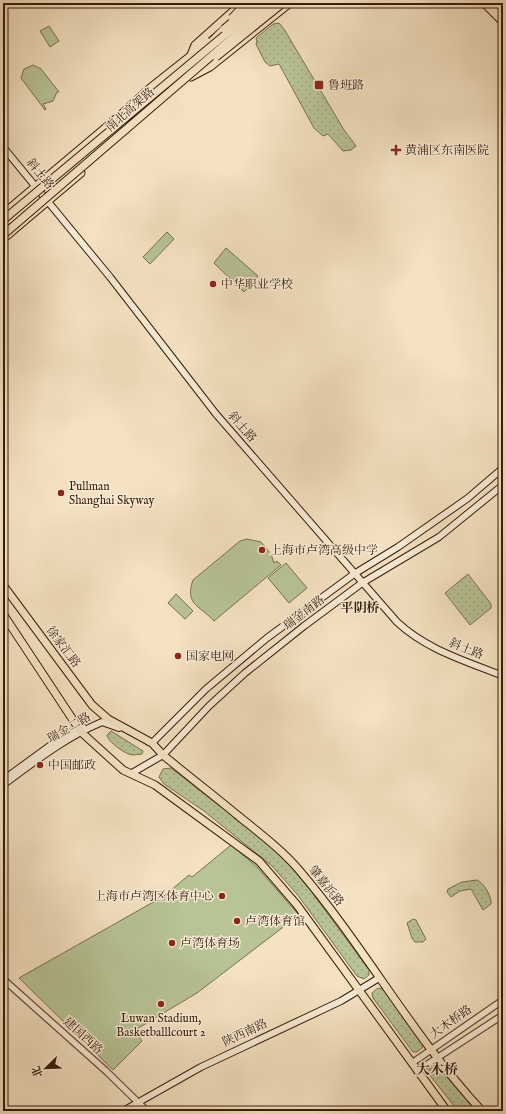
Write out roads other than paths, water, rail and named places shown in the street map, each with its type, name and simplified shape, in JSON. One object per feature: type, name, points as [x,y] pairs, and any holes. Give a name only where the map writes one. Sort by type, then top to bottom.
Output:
[{"type":"main road","points":[[191,55],[194,45],[242,3]]},
{"type":"main road","points":[[3,239],[48,202],[187,74],[224,30],[235,14],[246,3]]},
{"type":"main road","points":[[3,214],[191,55],[200,50],[251,3]]},
{"type":"main road","points":[[224,30],[255,3]]},
{"type":"main road","name":"南北高架路","points":[[3,234],[187,74],[263,3]]},
{"type":"main road","name":"南北高架路","points":[[3,220],[187,74],[273,3]]},
{"type":"main road","points":[[187,74],[208,60],[278,3]]},
{"type":"main road","points":[[187,74],[231,46],[283,3]]},
{"type":"main road","points":[[187,74],[210,67],[290,3]]},
{"type":"main road","points":[[479,3],[503,27]]},
{"type":"main road","points":[[484,3],[503,22]]},
{"type":"main road","points":[[489,3],[503,16]]},
{"type":"main road","points":[[493,3],[503,12]]},
{"type":"main road","name":"斜土路","points":[[3,147],[36,185],[48,202],[110,277],[216,414],[397,622],[419,640],[503,676]]},
{"type":"main road","name":"瑞金南路","points":[[152,743],[206,689],[239,660],[354,574],[398,547],[468,498],[503,468]]},
{"type":"main road","name":"瑞金南路","points":[[132,773],[163,755],[209,706],[245,673],[304,626],[362,583],[439,537],[503,485]]},
{"type":"main road","name":"徐家汇路","points":[[3,586],[92,705],[108,719]]},
{"type":"main road","points":[[3,614],[80,730],[123,770],[155,785],[260,861],[297,905],[447,1111]]},
{"type":"main road","name":"肇嘉浜路","points":[[108,719],[152,743],[163,755],[273,844],[299,869],[341,921],[379,978],[438,1058],[482,1111]]},
{"type":"main road","name":"瑞金二路","points":[[3,785],[80,730],[102,722],[152,743]]},
{"type":"main road","points":[[3,780],[66,734],[80,730]]},
{"type":"main road","name":"陕西南路","points":[[123,1111],[233,1051],[359,991],[379,978]]},
{"type":"street","name":"建国西路","points":[[3,979],[103,1068],[137,1103],[147,1111]]},
{"type":"street","name":"大木桥路","points":[[412,1063],[503,1000]]},
{"type":"street","name":"大木桥路","points":[[417,1071],[503,1015]]},
{"type":"place","name":"鲁班路","points":[[319,85]]},
{"type":"place","name":"黄浦区东南医院","points":[[396,150]]},
{"type":"place","name":"中华职业学校","points":[[213,284]]},
{"type":"place","name":"Pullman Shanghai Skyway","points":[[61,493]]},
{"type":"place","name":"上海市卢湾高级中学","points":[[262,550]]},
{"type":"place","name":"国家电网","points":[[178,656]]},
{"type":"place","name":"中国邮政","points":[[40,765]]},
{"type":"place","name":"上海市卢湾区体育中心","points":[[222,896]]},
{"type":"place","name":"卢湾体育馆","points":[[237,921]]},
{"type":"place","name":"卢湾体育场","points":[[172,943]]},
{"type":"place","name":"Luwan Stadium, Basketballlcourt 2","points":[[161,1004]]},
{"type":"district","name":"平阴桥","points":[[360,608]]},
{"type":"district","name":"大木桥","points":[[437,1070]]}]
